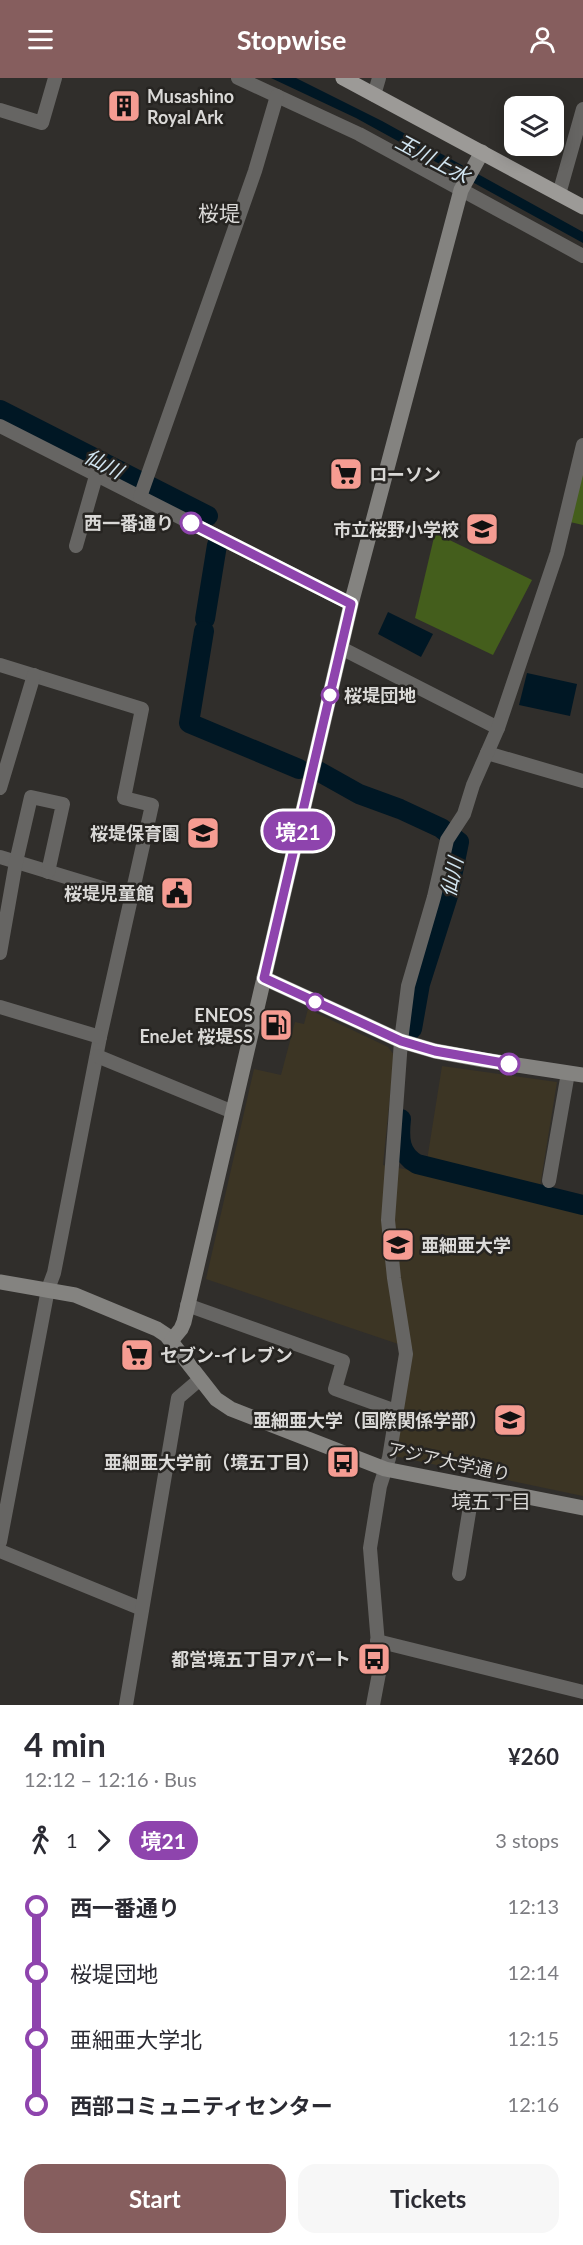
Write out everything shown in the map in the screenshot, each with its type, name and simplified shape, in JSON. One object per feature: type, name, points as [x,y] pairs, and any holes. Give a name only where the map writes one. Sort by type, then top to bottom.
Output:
[{"type":"main road","points":[[344,78],[479,157],[583,207]]},
{"type":"street","points":[[0,110],[42,123],[55,78]]},
{"type":"street","points":[[238,78],[358,134],[462,188],[583,256]]},
{"type":"street","points":[[374,95],[379,78]]},
{"type":"street","points":[[144,487],[255,171],[277,96]]},
{"type":"street","points":[[559,194],[583,109]]},
{"type":"street","points":[[171,1341],[181,1329],[187,1305],[351,604],[462,188],[479,157]]},
{"type":"street","points":[[0,426],[96,476],[144,487],[351,604]]},
{"type":"street","points":[[373,1705],[380,1668],[370,1548],[385,1468],[389,1458],[406,1354],[388,1220],[401,1041],[408,986],[434,897],[447,840],[456,828],[498,728],[557,553],[583,445]]},
{"type":"street","points":[[76,546],[96,476]]},
{"type":"street","points":[[341,648],[498,728]]},
{"type":"street","points":[[0,665],[142,708],[124,798],[152,804],[100,1036],[54,1273],[48,1289],[6,1470],[0,1542]]},
{"type":"street","points":[[0,788],[34,675]]},
{"type":"street","points":[[487,753],[583,781]]},
{"type":"street","points":[[0,953],[16,862],[31,797],[63,804],[48,872]]},
{"type":"street","points":[[0,857],[132,897]]},
{"type":"street","points":[[264,978],[401,1041],[464,1056],[575,1074],[549,1180]]},
{"type":"street","points":[[0,1007],[100,1036]]},
{"type":"street","points":[[97,1056],[233,1112]]},
{"type":"street","name":"アジア大学通り","points":[[0,1282],[75,1295],[157,1329],[171,1341],[216,1399],[231,1409],[385,1468],[473,1488],[583,1508]]},
{"type":"street","points":[[187,1305],[343,1361],[335,1389],[396,1411]]},
{"type":"street","points":[[126,1705],[178,1398],[199,1380]]},
{"type":"street","points":[[459,1574],[473,1488]]},
{"type":"street","points":[[0,1551],[142,1610]]},
{"type":"street","points":[[377,1641],[583,1692]]},
{"type":"shaded area","name":"亜細亜大学","points":[[308,1009],[388,1047],[394,1055],[383,1165],[425,1173],[442,1066],[557,1082],[538,1199],[583,1210],[583,1496],[394,1456],[413,1349],[206,1279],[254,1069],[281,1075],[295,1022],[304,1024]]},
{"type":"green space","points":[[583,468],[583,525],[570,522]]},
{"type":"green space","points":[[435,533],[532,580],[493,655],[415,618]]},
{"type":"water","name":"玉川上水","points":[[271,78],[296,78],[382,121],[583,232],[583,243],[356,118]]},
{"type":"water","points":[[388,612],[433,634],[421,657],[378,634]]},
{"type":"water","points":[[527,673],[577,684],[570,716],[519,705]]},
{"type":"waterway","name":"仙川","points":[[0,410],[208,516]]},
{"type":"waterway","name":"仙川","points":[[205,619],[217,545]]},
{"type":"waterway","name":"仙川","points":[[204,631],[189,723],[299,769]]},
{"type":"waterway","name":"仙川","points":[[318,771],[359,794],[400,809],[441,828],[459,842],[448,896],[420,984],[412,1029]]},
{"type":"waterway","name":"仙川","points":[[401,1119],[401,1145],[411,1160],[417,1164],[583,1205]]},
{"type":"bus line","name":"境21","points":[[191,523],[351,604],[264,978],[401,1041],[435,1051],[509,1064]]},
{"type":"place","name":"Musashino Royal Ark","points":[[124,106]]},
{"type":"place","name":"ローソン","points":[[346,474]]},
{"type":"place","name":"西一番通り","points":[[191,523]]},
{"type":"place","name":"市立桜野小学校","points":[[482,529]]},
{"type":"place","name":"桜堤団地","points":[[330,695]]},
{"type":"place","name":"桜堤保育園","points":[[203,833]]},
{"type":"place","name":"桜堤児童館","points":[[177,893]]},
{"type":"place","name":"ENEOS EneJet 桜堤SS","points":[[276,1025]]},
{"type":"place","name":"亜細亜大学","points":[[398,1245]]},
{"type":"place","name":"セブン-イレブン","points":[[137,1355]]},
{"type":"place","name":"亜細亜大学（国際関係学部）","points":[[510,1420]]},
{"type":"place","name":"亜細亜大学前（境五丁目）","points":[[343,1462]]},
{"type":"place","name":"都営境五丁目アパート","points":[[374,1659]]},
{"type":"district","name":"桜堤","points":[[219,212]]},
{"type":"district","name":"境五丁目","points":[[491,1501]]}]
